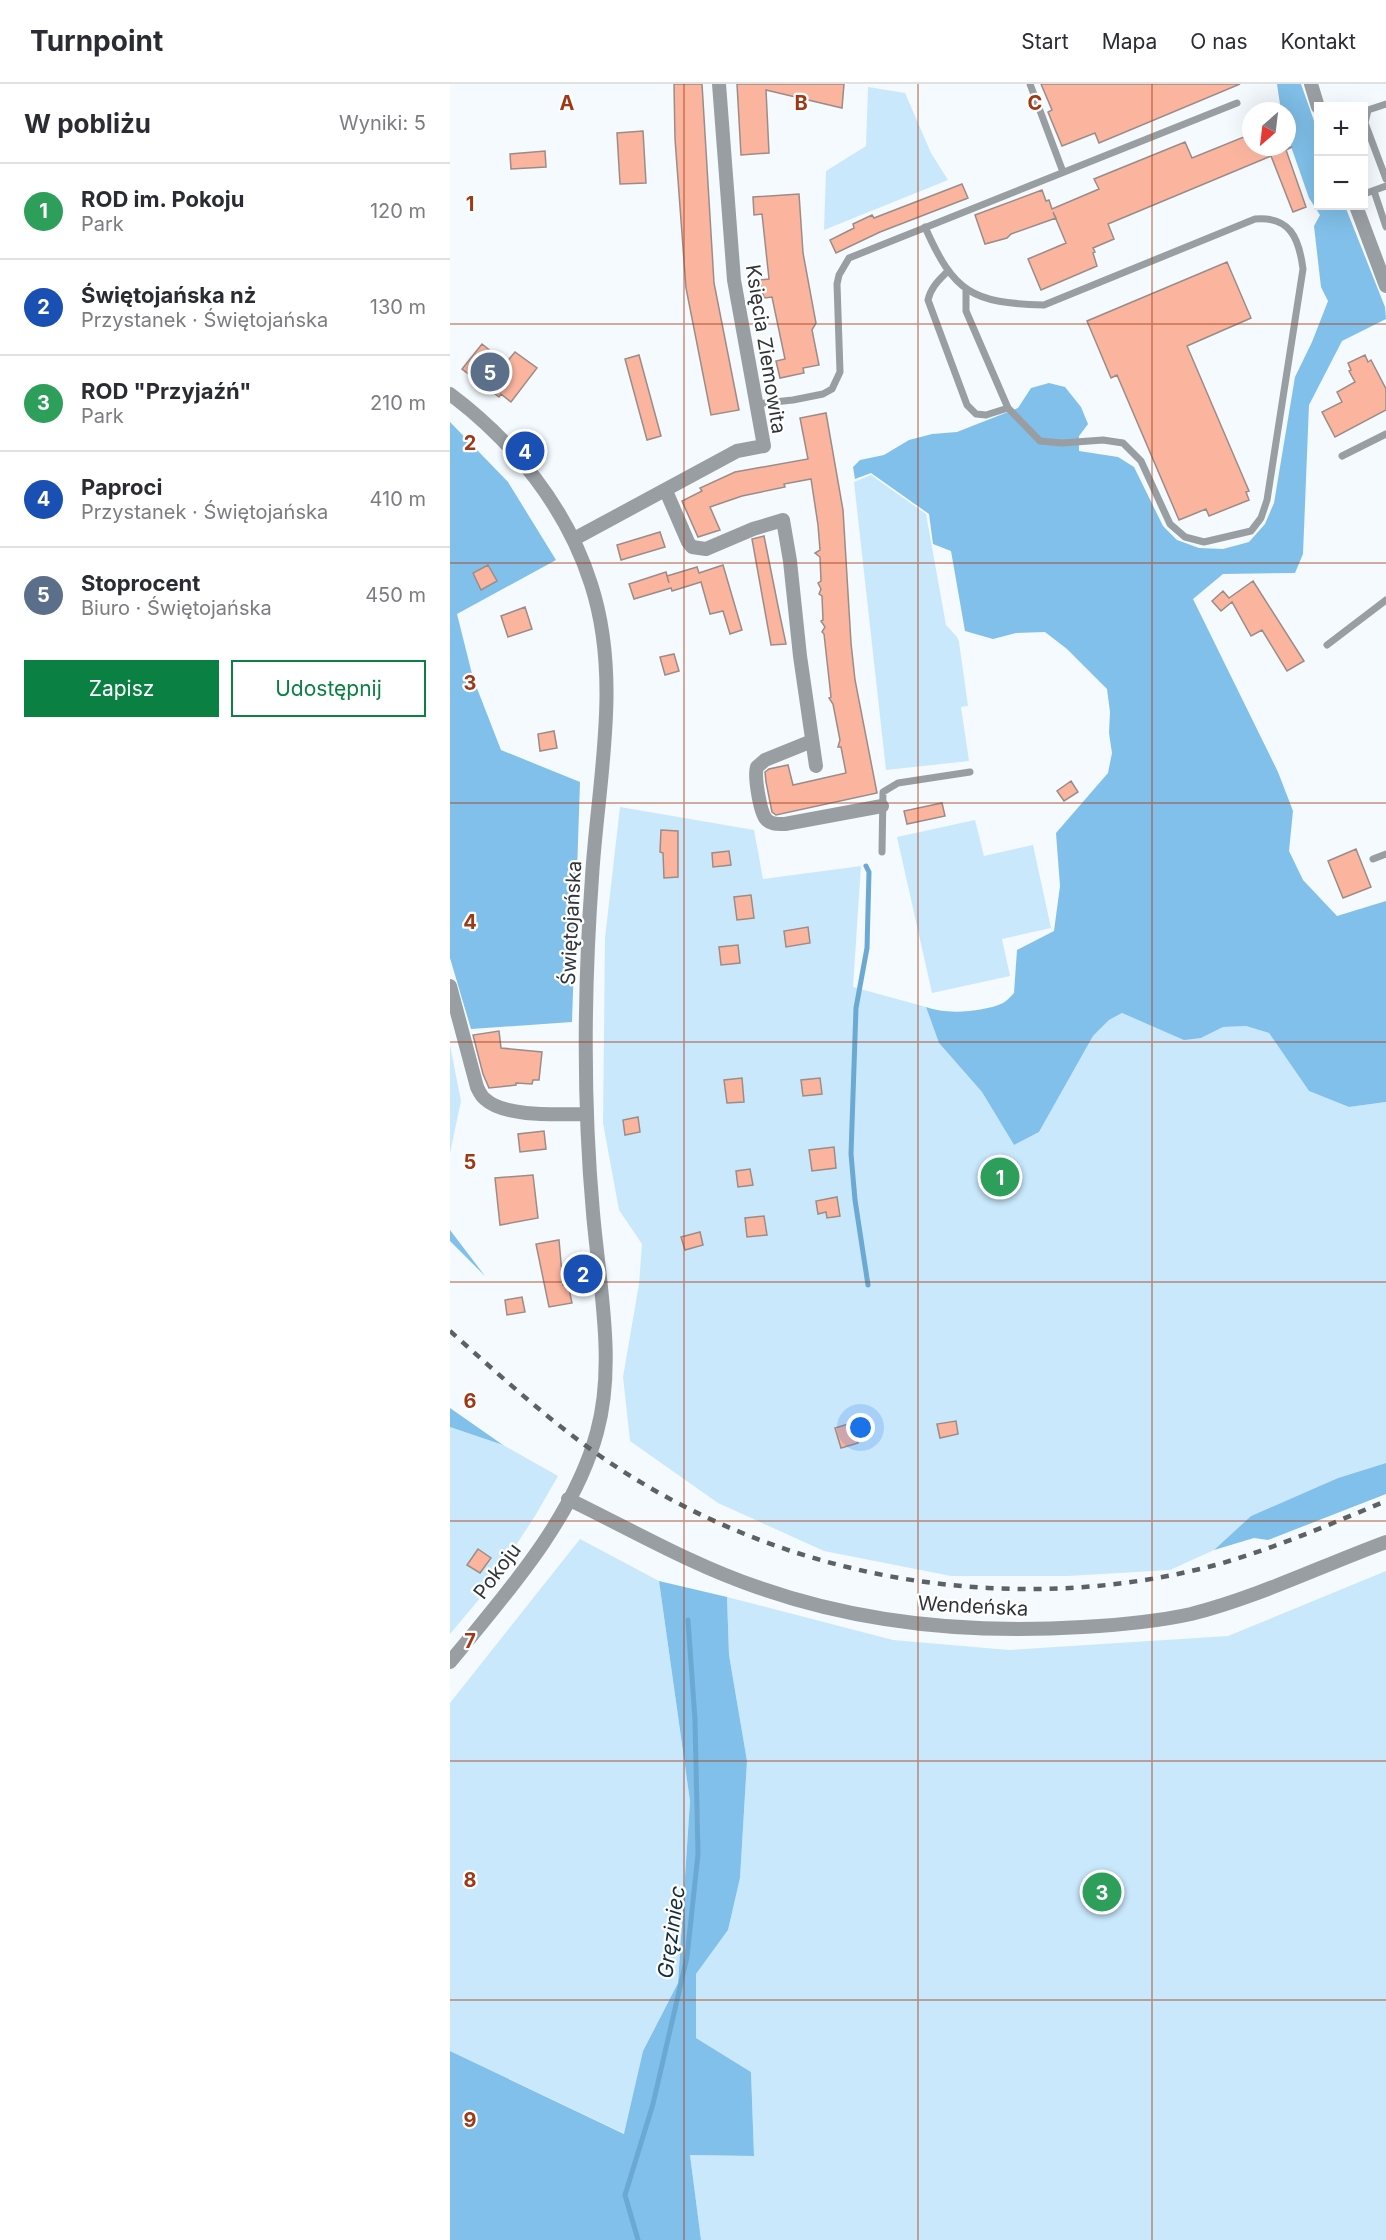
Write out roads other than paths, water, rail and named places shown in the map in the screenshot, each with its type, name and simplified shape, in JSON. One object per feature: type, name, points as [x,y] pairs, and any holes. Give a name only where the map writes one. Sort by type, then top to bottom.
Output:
[{"type":"street","name":"Księcia Ziemowita","points":[[574,539],[737,451],[764,446],[730,249],[719,84]]},
{"type":"street","points":[[1311,84],[1316,102]]},
{"type":"street","points":[[1358,210],[1386,286]]},
{"type":"street","name":"Świętojańska","points":[[450,394],[487,425],[513,451],[558,511],[574,539],[592,585],[601,627],[607,708],[592,875],[587,972],[587,1114],[592,1211],[605,1348],[605,1379],[597,1433],[592,1450],[568,1499]]},
{"type":"street","points":[[666,491],[688,542],[692,547],[698,549],[706,549],[753,529],[783,520],[816,766]]},
{"type":"street","points":[[812,741],[765,760],[756,767],[755,777],[763,814],[767,820],[785,824],[882,806]]},
{"type":"street","points":[[450,986],[477,1087],[483,1098],[507,1109],[532,1113],[587,1114]]},
{"type":"street","name":"Wendeńska","points":[[568,1499],[703,1565],[789,1598],[886,1619],[960,1628],[1057,1628],[1164,1620],[1227,1603],[1386,1542]]},
{"type":"street","name":"Pokoju","points":[[450,1662],[524,1570],[568,1499]]},
{"type":"lane","points":[[1030,84],[1063,172]]},
{"type":"lane","points":[[756,404],[793,400],[823,394],[832,389],[840,372],[837,284],[849,258],[1237,103]]},
{"type":"lane","points":[[1386,104],[1368,110],[1365,123],[1386,179]]},
{"type":"lane","points":[[1368,193],[1386,186]]},
{"type":"lane","points":[[1374,191],[1386,227]]},
{"type":"lane","points":[[925,228],[947,272],[966,289],[987,299],[1017,304],[1044,305],[1255,219],[1270,218],[1285,226],[1295,236],[1303,269],[1267,500],[1261,518],[1251,531],[1204,542],[1185,537],[1170,524],[1141,461],[1123,443],[1103,440],[1062,443],[1040,441],[1008,408],[966,311],[966,289]]},
{"type":"lane","points":[[947,272],[934,285],[928,300],[967,405],[976,414],[986,415],[1008,408]]},
{"type":"lane","points":[[1342,456],[1386,434]]},
{"type":"lane","points":[[1327,645],[1386,600]]},
{"type":"lane","points":[[882,852],[883,792],[892,785],[970,772]]},
{"type":"lane","points":[[1373,859],[1386,854]]},
{"type":"waterway","points":[[866,866],[869,872],[867,948],[856,1008],[851,1154],[855,1200],[868,1285]]},
{"type":"waterway","name":"Gręziniec","points":[[638,2240],[625,2195],[653,2104],[687,1957],[698,1854],[695,1720],[688,1620]]},
{"type":"railway","points":[[450,1331],[533,1404],[598,1455],[687,1508],[757,1539],[830,1563],[905,1579],[981,1588],[1057,1589],[1133,1582],[1231,1561],[1298,1537],[1386,1501]]},
{"type":"place","name":"Stoprocent","points":[[490,372]]},
{"type":"place","name":"Paproci","points":[[525,451]]},
{"type":"place","name":"ROD im. Pokoju","points":[[1000,1177]]},
{"type":"place","name":"Świętojańska nż","points":[[583,1274]]},
{"type":"place","name":"ROD \"Przyjaźń\"","points":[[1102,1892]]}]
